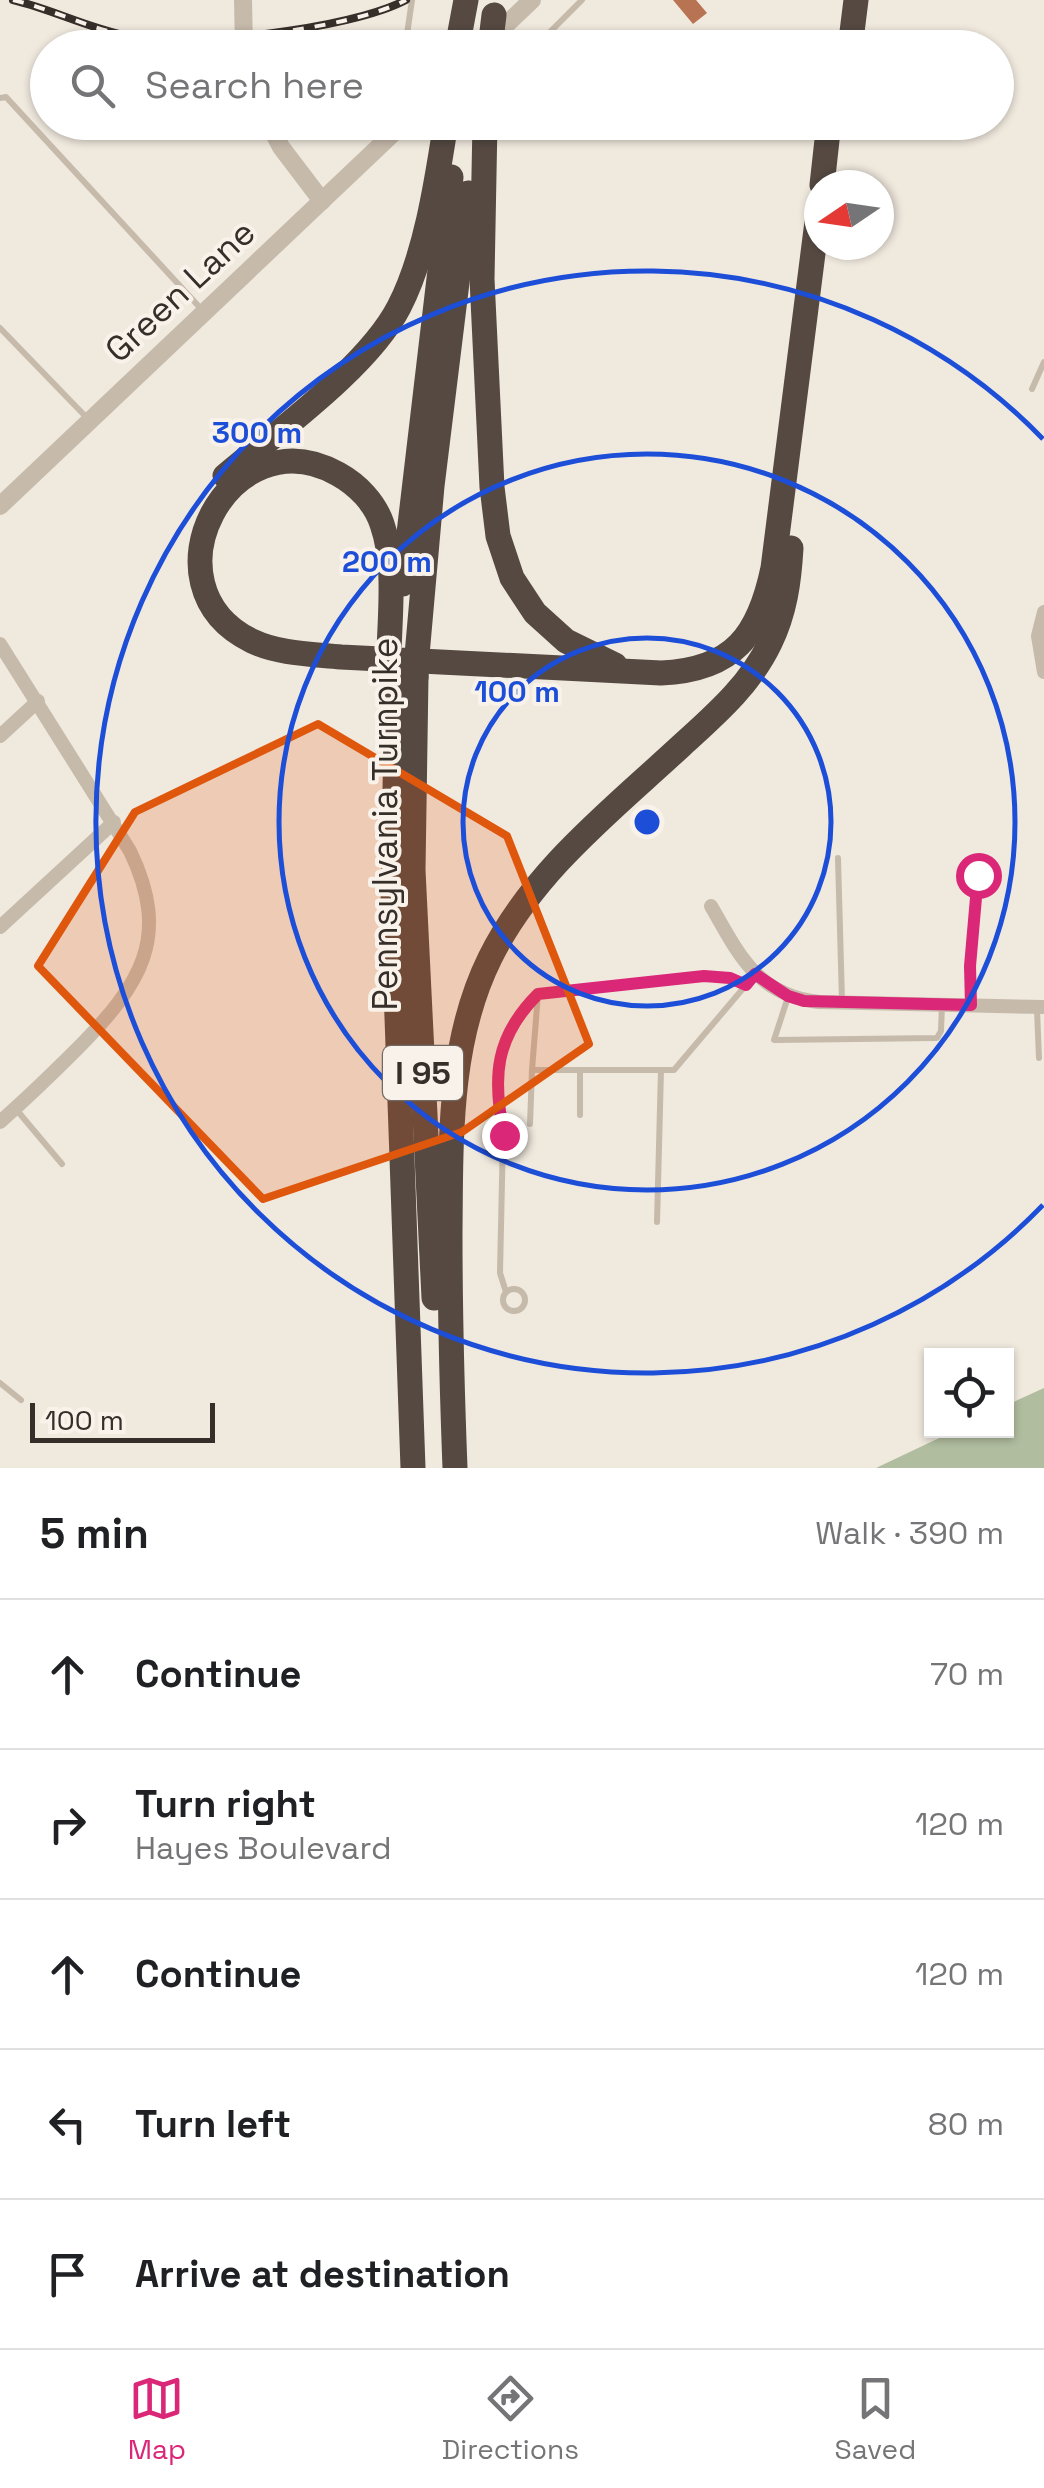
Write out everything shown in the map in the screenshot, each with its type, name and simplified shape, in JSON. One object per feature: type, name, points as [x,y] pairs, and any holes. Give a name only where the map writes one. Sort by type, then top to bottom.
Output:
[{"type":"highway","points":[[840,30],[844,0]]},
{"type":"highway","points":[[852,30],[856,0]]},
{"type":"highway","points":[[476,30],[482,4]]},
{"type":"highway","points":[[442,140],[415,264],[390,322],[357,362],[224,476],[197,513],[189,546],[190,570],[199,603],[214,625],[252,653],[300,663],[644,684],[685,683],[730,668],[757,644],[776,606],[792,538]]},
{"type":"highway","name":"Pennsylvania Turnpike","points":[[414,1468],[396,1035],[392,829],[414,479],[456,140]]},
{"type":"highway","name":"Pennsylvania Turnpike","points":[[443,1468],[401,665],[432,486],[480,140]]},
{"type":"highway","points":[[482,140],[482,279],[492,487],[502,551],[519,590],[555,633],[589,654],[640,672]]},
{"type":"highway","points":[[824,170],[827,140]]},
{"type":"highway","points":[[835,170],[838,140]]},
{"type":"highway","points":[[401,665],[387,543],[379,515],[365,495],[334,471],[298,462],[263,468],[233,485],[217,502],[206,523],[200,546],[201,568],[206,591],[216,610],[249,640],[282,650],[342,657],[640,672],[688,671],[712,664],[742,643],[762,611],[776,552],[812,260]]},
{"type":"highway","points":[[455,1468],[450,1335],[454,1106],[460,1047],[476,990],[508,925],[537,884],[716,714],[751,675],[768,648],[782,613],[825,260]]},
{"type":"street","points":[[243,0],[244,30]]},
{"type":"street","points":[[494,30],[532,0]]},
{"type":"street","points":[[276,140],[322,201]]},
{"type":"street","name":"Green Lane","points":[[2,499],[90,421],[386,140]]},
{"type":"street","points":[[1044,612],[1038,636],[1044,672]]},
{"type":"street","points":[[0,644],[114,822],[145,887],[149,925],[146,950],[123,1001],[0,1122]]},
{"type":"street","points":[[0,736],[38,700]]},
{"type":"street","points":[[0,927],[114,822]]},
{"type":"street","points":[[711,906],[750,979],[788,996],[842,1002],[1040,1007]]},
{"type":"lane","points":[[408,30],[412,0]]},
{"type":"lane","points":[[552,30],[582,0]]},
{"type":"lane","points":[[0,98],[6,97],[30,123]]},
{"type":"lane","points":[[46,140],[204,312]]},
{"type":"lane","points":[[0,328],[90,421]]},
{"type":"lane","points":[[1032,389],[1044,362]]},
{"type":"lane","points":[[838,858],[842,1002]]},
{"type":"lane","points":[[971,1005],[978,861]]},
{"type":"lane","points":[[506,1292],[500,1273],[504,1135],[500,1116],[501,1053],[507,1031],[519,1013],[538,994],[704,976],[750,979]]},
{"type":"lane","points":[[532,1070],[674,1070],[750,979]]},
{"type":"lane","points":[[530,1124],[538,994]]},
{"type":"lane","points":[[788,996],[774,1040],[937,1038],[942,1004]]},
{"type":"lane","points":[[1039,1058],[1040,1007]]},
{"type":"lane","points":[[657,1222],[661,1070]]},
{"type":"lane","points":[[580,1071],[580,1115]]},
{"type":"lane","points":[[15,1108],[62,1164]]},
{"type":"lane","points":[[0,1383],[21,1400]]},
{"type":"highlighted area","points":[[318,724],[507,836],[589,1044],[462,1132],[263,1199],[38,966],[135,812]]},
{"type":"green space","points":[[1044,1388],[1044,1468],[876,1468],[939,1438],[1014,1438],[1014,1402]]},
{"type":"building","points":[[673,0],[696,0],[707,13],[693,24]]},
{"type":"railway","points":[[13,0],[106,30]]},
{"type":"railway","points":[[295,30],[347,20],[406,0]]},
{"type":"route","points":[[504,1135],[500,1116],[501,1053],[507,1031],[538,994],[704,976],[730,978],[746,985],[755,974],[766,984],[804,1001],[971,1005],[970,966],[978,875]]}]
